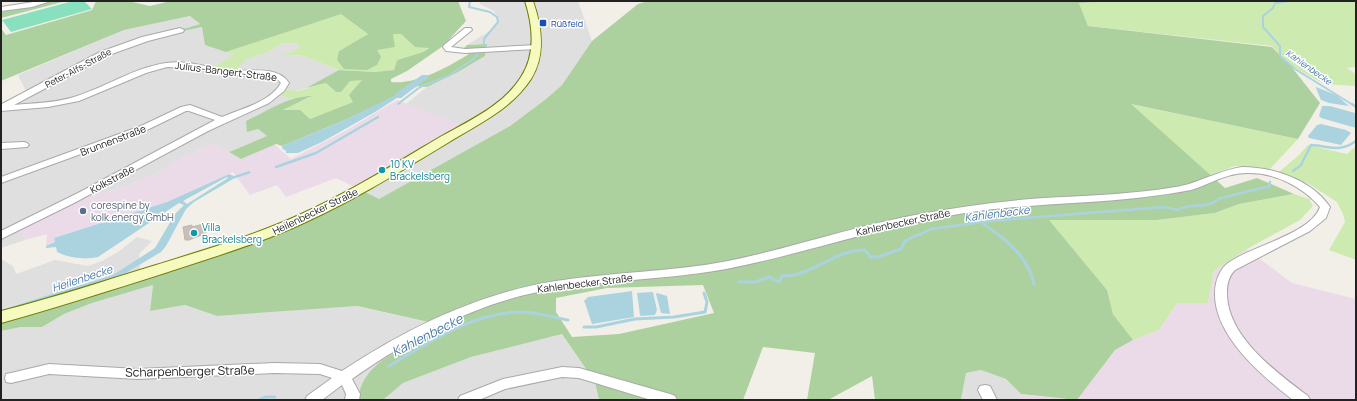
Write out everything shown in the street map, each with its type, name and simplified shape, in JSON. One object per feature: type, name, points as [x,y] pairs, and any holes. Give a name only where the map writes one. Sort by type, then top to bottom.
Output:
[{"type":"main road","name":"Heilenbecker Straße","points":[[1,317],[254,239],[301,220],[415,157],[501,103],[516,91],[527,78],[533,65],[537,47],[536,23],[529,1]]},
{"type":"street","points":[[1,9],[32,5],[48,1]]},
{"type":"street","name":"Peter-Alfs-Straße","points":[[2,108],[103,54],[138,41],[180,30]]},
{"type":"street","points":[[468,30],[447,47],[454,50],[486,50],[537,47]]},
{"type":"street","name":"Julius-Bangert-Straße","points":[[2,108],[76,99],[132,74],[167,65],[188,65],[218,71],[274,75],[282,78],[285,83],[283,88],[272,98],[222,120]]},
{"type":"street","name":"Brunnenstraße","points":[[1,180],[137,131],[184,108],[190,108],[222,120]]},
{"type":"street","name":"Kolkstraße","points":[[1,235],[91,190],[222,120]]},
{"type":"street","points":[[1,146],[24,145]]},
{"type":"street","name":"Kahlenbecker Straße","points":[[312,400],[392,346],[435,323],[500,298],[541,288],[617,278],[698,271],[767,256],[880,226],[938,214],[981,207],[1143,194],[1186,187],[1234,171],[1246,169],[1272,174],[1294,183],[1318,198],[1324,207],[1322,216],[1301,231],[1233,265],[1222,279],[1219,295],[1220,306],[1226,320],[1245,348],[1259,364],[1303,400]]},
{"type":"street","name":"Scharpenberger Straße","points":[[11,378],[26,373],[49,369],[138,374],[274,368],[320,369],[344,377]]},
{"type":"street","points":[[466,400],[503,384],[562,372],[579,373],[670,400]]},
{"type":"street","points":[[344,377],[353,394],[352,400]]},
{"type":"shaded area","points":[[480,1],[578,1],[592,41],[562,85],[510,126],[379,200],[365,192],[468,128],[406,104],[427,87],[458,72],[485,56],[487,44],[467,45],[493,29],[498,19],[494,11],[480,4]]},
{"type":"shaded area","points":[[190,16],[200,24],[183,29],[202,27],[234,54],[214,68],[235,72],[245,59],[266,53],[283,43],[299,44],[298,49],[282,56],[301,55],[339,70],[306,88],[280,95],[292,99],[247,121],[267,136],[229,152],[213,143],[176,161],[158,173],[116,190],[84,197],[20,229],[25,240],[1,248],[1,104],[26,91],[18,75],[124,30]]},
{"type":"shaded area","points":[[397,100],[469,128],[365,192],[336,178],[286,197],[277,185],[250,195],[233,172],[167,202],[54,238],[55,242],[46,246],[47,234],[25,240],[20,230],[84,197],[116,190],[158,173],[176,161],[213,143],[241,159],[274,144],[291,159],[345,131]]},
{"type":"shaded area","points":[[137,237],[152,241],[139,254],[140,271],[1,309],[1,259],[13,266],[16,274],[55,260],[88,266],[102,261],[118,252]]},
{"type":"shaded area","points":[[1247,249],[1292,283],[1356,299],[1356,400],[1077,400],[1115,350],[1133,340],[1159,330],[1177,303],[1208,303],[1214,271]]},
{"type":"shaded area","points":[[153,285],[150,311],[185,305],[217,316],[355,306],[442,325],[394,351],[375,367],[364,380],[359,400],[1,400],[1,331],[21,327],[42,327],[64,314],[92,303]]},
{"type":"shaded area","points":[[562,334],[595,382],[599,400],[383,400],[403,383],[471,357]]},
{"type":"shaded area","points":[[981,370],[1006,379],[1021,394],[1020,400],[961,400],[966,373]]},
{"type":"shaded area","points":[[1021,394],[1071,400],[1020,400]]},
{"type":"green space","points":[[53,1],[66,1],[1,18],[1,12]]},
{"type":"green space","points":[[73,1],[84,1],[92,9],[11,32],[2,20]]},
{"type":"green space","points":[[96,1],[128,1],[150,6],[171,1],[458,1],[466,21],[443,46],[407,71],[391,79],[391,82],[411,81],[432,74],[469,54],[462,50],[467,45],[487,44],[485,56],[458,72],[427,87],[418,86],[345,120],[282,146],[276,144],[241,159],[229,152],[267,136],[258,129],[247,132],[246,121],[287,101],[304,96],[312,96],[283,110],[300,110],[310,119],[353,102],[349,95],[362,80],[350,81],[341,92],[336,92],[326,83],[306,88],[339,70],[375,72],[394,70],[397,60],[423,52],[429,48],[415,47],[401,34],[393,34],[395,47],[377,50],[381,57],[377,65],[367,70],[344,69],[337,60],[339,51],[368,34],[341,14],[226,52],[205,45],[202,27],[182,31],[183,29],[200,24],[190,16],[124,30],[1,81],[1,28],[6,35],[92,10]]},
{"type":"green space","points":[[648,1],[1117,1],[1079,3],[1088,26],[1272,47],[1290,65],[1320,103],[1298,139],[1131,104],[1225,188],[1257,178],[1294,194],[1239,204],[1215,213],[1157,220],[1049,220],[1107,290],[1113,314],[1133,340],[1115,350],[1077,400],[1021,394],[1006,379],[981,370],[966,373],[961,400],[875,400],[872,376],[828,400],[807,400],[815,353],[763,347],[743,400],[599,400],[595,382],[562,334],[471,357],[403,383],[383,400],[359,400],[362,386],[368,374],[378,364],[442,325],[357,306],[217,316],[185,305],[150,311],[153,285],[92,303],[64,314],[42,327],[21,327],[1,331],[1,322],[247,246],[304,223],[365,192],[379,199],[510,126],[546,99],[562,85],[592,41],[638,4]],"holes":[[[703,285],[714,313],[619,334],[572,337],[556,312],[556,298],[607,288]]]},
{"type":"green space","points":[[1117,1],[1356,1],[1356,67],[1347,68],[1356,74],[1356,86],[1324,84],[1290,65],[1272,46],[1088,26],[1079,3]]},
{"type":"green space","points":[[341,13],[368,34],[339,51],[377,50],[393,34],[401,34],[415,47],[429,47],[423,52],[397,60],[394,70],[375,72],[339,70],[301,55],[280,56],[298,49],[299,44],[283,43],[266,53],[246,59],[235,72],[213,68],[234,54],[226,52]]},
{"type":"green space","points":[[350,80],[363,80],[353,102],[310,119],[281,111],[311,97],[305,96],[292,99],[279,95],[285,89],[297,91],[326,83],[336,92]]},
{"type":"green space","points":[[1130,104],[1298,139],[1269,170],[1260,167],[1235,166],[1210,175]]},
{"type":"green space","points":[[1308,145],[1347,154],[1356,146],[1356,260],[1329,250],[1345,222],[1337,202],[1309,184],[1279,172]]},
{"type":"green space","points":[[1294,194],[1309,199],[1313,206],[1300,220],[1247,249],[1214,271],[1208,303],[1177,303],[1159,330],[1133,340],[1113,314],[1107,290],[1048,220],[1157,220],[1215,213],[1239,204]]},
{"type":"water","points":[[1316,87],[1336,95],[1349,106],[1329,103],[1321,100]]},
{"type":"water","points":[[396,95],[400,96],[322,142],[298,153],[286,153],[286,151],[282,148],[282,146],[345,120]]},
{"type":"water","points":[[1322,106],[1330,106],[1355,113],[1356,128],[1321,118],[1319,116]]},
{"type":"water","points":[[1321,124],[1346,130],[1351,133],[1341,145],[1309,138],[1308,136],[1317,125]]},
{"type":"water","points":[[249,171],[251,173],[233,179],[194,202],[186,209],[166,246],[161,252],[124,274],[1,313],[1,310],[113,275],[155,248],[175,214],[184,205],[179,203],[98,257],[72,257],[57,252],[56,247],[46,248],[46,246],[55,242],[54,238],[167,202],[229,174],[234,176]],"holes":[[[227,177],[228,178],[187,204],[183,201]]]},
{"type":"water","points":[[632,291],[634,317],[592,324],[584,301],[588,297]]},
{"type":"water","points":[[653,292],[657,310],[655,315],[641,316],[637,293]]},
{"type":"water","points":[[657,293],[667,296],[670,314],[661,313]]},
{"type":"building","name":"Villa Brackelsberg","points":[[203,224],[206,233],[189,240],[185,240],[183,227],[192,225],[192,227]]},
{"type":"waterway","name":"Heilenbecke","points":[[398,104],[420,87],[448,76],[472,60],[484,47],[484,39],[498,22],[497,17],[490,12],[469,7],[470,1]]},
{"type":"waterway","name":"Kahlenbecke","points":[[1289,1],[1275,3],[1273,8],[1263,16],[1263,27],[1280,46],[1280,56],[1295,69],[1353,105]]},
{"type":"waterway","points":[[398,96],[425,77]]},
{"type":"waterway","name":"Kahlenbecke","points":[[1352,104],[1356,107]]},
{"type":"waterway","name":"Heilenbecke","points":[[276,167],[316,153],[378,117]]},
{"type":"waterway","name":"Kahlenbecke","points":[[1293,171],[1301,165],[1311,145],[1339,148],[1350,145],[1356,141]]},
{"type":"waterway","name":"Kahlenbecke","points":[[916,236],[931,229],[989,221],[1164,207],[1177,210],[1185,207],[1206,205],[1221,198],[1269,187],[1270,182]]},
{"type":"waterway","points":[[982,223],[1000,236]]},
{"type":"waterway","name":"Kahlenbecke","points":[[739,282],[756,282],[769,277],[779,282],[782,276],[794,275],[806,271],[848,252],[856,250],[865,250],[871,257],[878,257],[901,249],[905,241],[917,235]]},
{"type":"waterway","points":[[999,235],[1021,256],[1029,269],[1034,284]]},
{"type":"waterway","name":"Kahlenbecke","points":[[584,327],[596,327],[635,319],[674,317],[705,312],[707,302],[704,293]]},
{"type":"waterway","name":"Kahlenbecke","points":[[389,366],[452,330],[485,317],[526,312],[568,320]]},
{"type":"waterway","name":"Kahlenbecke","points":[[259,400],[266,397],[275,397]]},
{"type":"place","name":"Rüßfeld","points":[[543,23]]},
{"type":"place","name":"10 KV Brackelsberg","points":[[382,170]]},
{"type":"place","name":"corespine by kolk.energy GmbH","points":[[83,211]]},
{"type":"place","name":"Villa Brackelsberg","points":[[194,233]]}]
